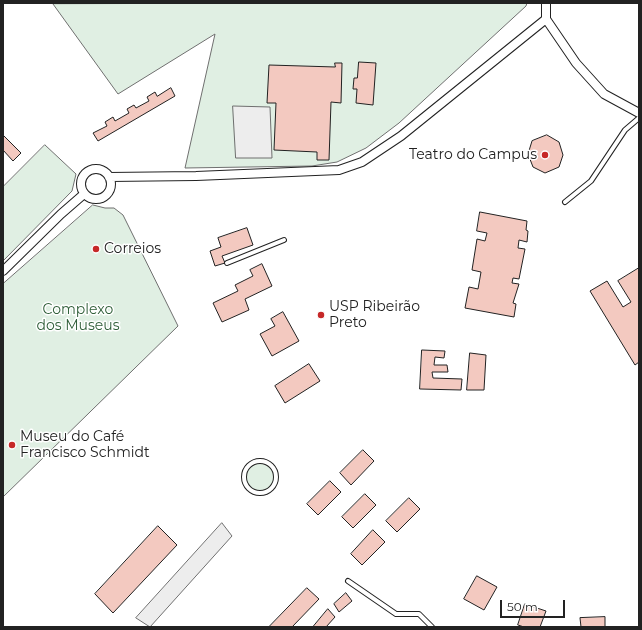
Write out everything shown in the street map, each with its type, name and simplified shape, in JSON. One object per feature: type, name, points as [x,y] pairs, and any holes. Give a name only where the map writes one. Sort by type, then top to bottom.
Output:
[{"type":"street","points":[[546,3],[546,19],[576,63],[604,94],[639,113]]},
{"type":"street","points":[[109,177],[196,176],[339,170],[362,162],[401,136],[546,19]]},
{"type":"street","points":[[89,171],[102,171],[109,177],[111,187],[106,196],[94,200],[84,194],[81,184],[85,174],[89,171]]},
{"type":"street","points":[[3,271],[61,214],[84,194]]},
{"type":"lane","points":[[565,202],[591,180],[625,130],[639,118]]},
{"type":"lane","points":[[226,263],[284,240]]},
{"type":"lane","points":[[263,461],[273,467],[276,481],[270,490],[261,494],[256,494],[247,489],[243,479],[245,469],[248,465],[253,462],[263,461]]},
{"type":"lane","points":[[348,582],[396,614],[419,614],[432,627]]},
{"type":"green space","points":[[527,3],[526,6],[399,123],[366,148],[337,162],[312,166],[185,168],[215,34],[118,94],[53,4]]},
{"type":"green space","points":[[45,145],[76,174],[72,191],[3,261],[3,187]]},
{"type":"green space","name":"Complexo dos Museus","points":[[93,205],[105,208],[114,208],[123,215],[178,326],[3,497],[3,284]]},
{"type":"green space","points":[[260,462],[271,466],[275,477],[271,488],[260,492],[249,488],[245,477],[249,466]]},
{"type":"shaded area","points":[[233,106],[270,107],[272,158],[236,158]]},
{"type":"shaded area","points":[[222,523],[232,536],[150,627],[136,618]]},
{"type":"building","points":[[359,62],[376,63],[373,105],[356,103],[357,89],[353,89],[354,78],[357,78]]},
{"type":"building","points":[[335,63],[342,63],[341,103],[331,102],[329,160],[317,160],[317,152],[274,150],[276,103],[267,103],[269,65],[335,67]]},
{"type":"building","points":[[171,88],[175,96],[98,141],[93,133],[107,126],[105,122],[113,117],[115,121],[129,113],[127,109],[134,105],[136,108],[149,101],[147,97],[155,92],[157,96]]},
{"type":"building","points":[[3,135],[21,153],[13,161],[3,150]]},
{"type":"building","name":"Teatro do Campus","points":[[547,135],[559,142],[563,155],[559,167],[545,173],[533,167],[528,154],[532,141]]},
{"type":"building","points":[[480,212],[527,221],[527,242],[519,240],[518,248],[525,249],[519,279],[513,278],[512,283],[519,284],[513,303],[516,304],[514,317],[465,308],[469,287],[478,289],[481,272],[472,270],[477,239],[485,241],[487,233],[477,231]]},
{"type":"building","points":[[247,228],[253,245],[222,256],[225,263],[215,266],[210,251],[221,247],[218,238]]},
{"type":"building","points":[[262,264],[272,286],[245,299],[249,310],[222,322],[213,303],[238,291],[235,285],[253,276],[250,270]]},
{"type":"building","points":[[639,268],[639,362],[635,365],[590,291],[607,281],[623,307],[631,302],[618,281]]},
{"type":"building","points":[[283,312],[299,341],[272,356],[260,334],[275,326],[271,319]]},
{"type":"building","points":[[422,350],[445,351],[444,358],[435,357],[434,365],[447,365],[448,372],[432,372],[433,378],[462,379],[461,390],[420,389]]},
{"type":"building","points":[[470,353],[486,355],[484,390],[467,390]]},
{"type":"building","points":[[309,364],[320,381],[285,403],[275,386]]},
{"type":"building","points":[[363,450],[374,461],[351,485],[340,473]]},
{"type":"building","points":[[330,481],[341,492],[318,515],[307,504]]},
{"type":"building","points":[[365,494],[376,505],[353,528],[342,517]]},
{"type":"building","points":[[409,498],[420,509],[397,532],[386,521]]},
{"type":"building","points":[[158,526],[177,545],[113,613],[95,594]]},
{"type":"building","points":[[373,530],[385,542],[362,565],[351,554]]},
{"type":"building","points":[[477,576],[497,587],[484,610],[464,599]]},
{"type":"building","points":[[307,588],[319,599],[292,627],[269,627]]},
{"type":"building","points":[[346,593],[352,601],[339,612],[334,604]]},
{"type":"building","points":[[525,604],[546,611],[540,627],[524,627],[518,625]]},
{"type":"building","points":[[328,609],[335,617],[326,627],[313,627]]},
{"type":"building","points":[[605,617],[605,627],[581,627],[580,618]]},
{"type":"place","name":"Teatro do Campus","points":[[545,155]]},
{"type":"place","name":"Correios","points":[[96,249]]},
{"type":"place","name":"USP Ribeirão Preto","points":[[321,315]]},
{"type":"place","name":"Museu do Café Francisco Schmidt","points":[[12,445]]}]
